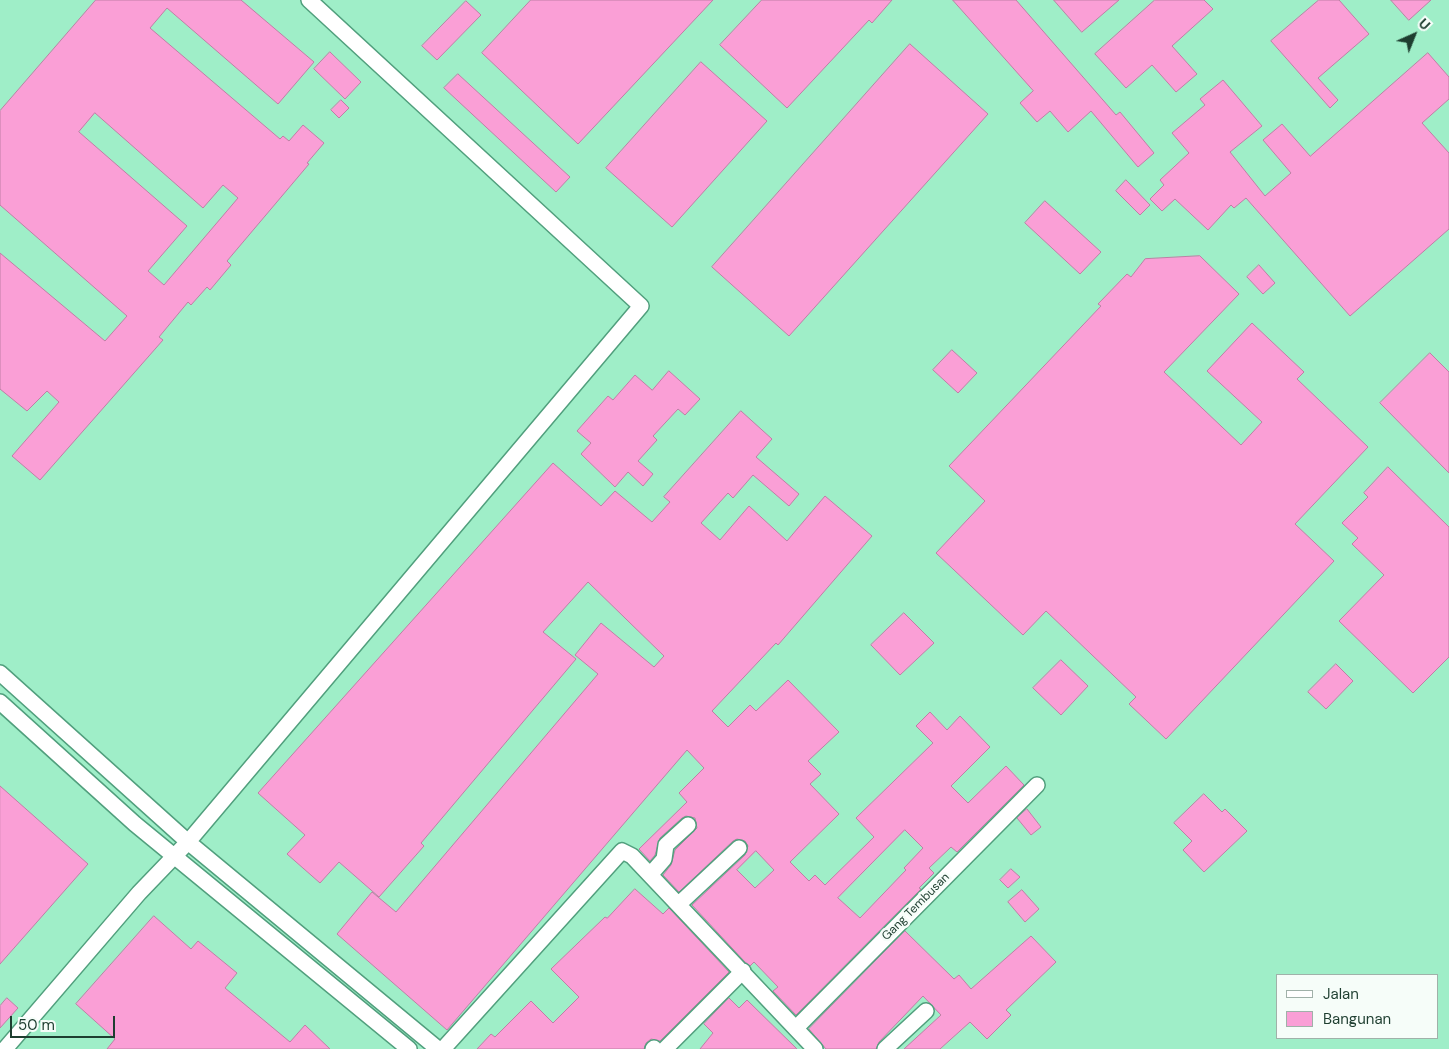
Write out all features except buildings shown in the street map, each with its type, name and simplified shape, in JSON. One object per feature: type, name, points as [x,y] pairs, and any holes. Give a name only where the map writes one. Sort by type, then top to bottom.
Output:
[{"type":"street","points":[[5,1049],[139,893],[188,842],[641,306],[310,0]]},
{"type":"street","points":[[0,673],[188,842],[438,1049]]},
{"type":"street","points":[[0,702],[135,824],[409,1049]]},
{"type":"street","name":"Gang Tembusan","points":[[796,1028],[1037,786]]},
{"type":"street","points":[[650,875],[664,859],[666,845],[688,825]]},
{"type":"street","points":[[678,904],[739,848]]},
{"type":"street","points":[[443,1049],[622,851],[632,856],[815,1049]]},
{"type":"street","points":[[658,1049],[743,971]]},
{"type":"street","points":[[341,993],[353,979]]},
{"type":"street","points":[[885,1049],[926,1011]]}]
